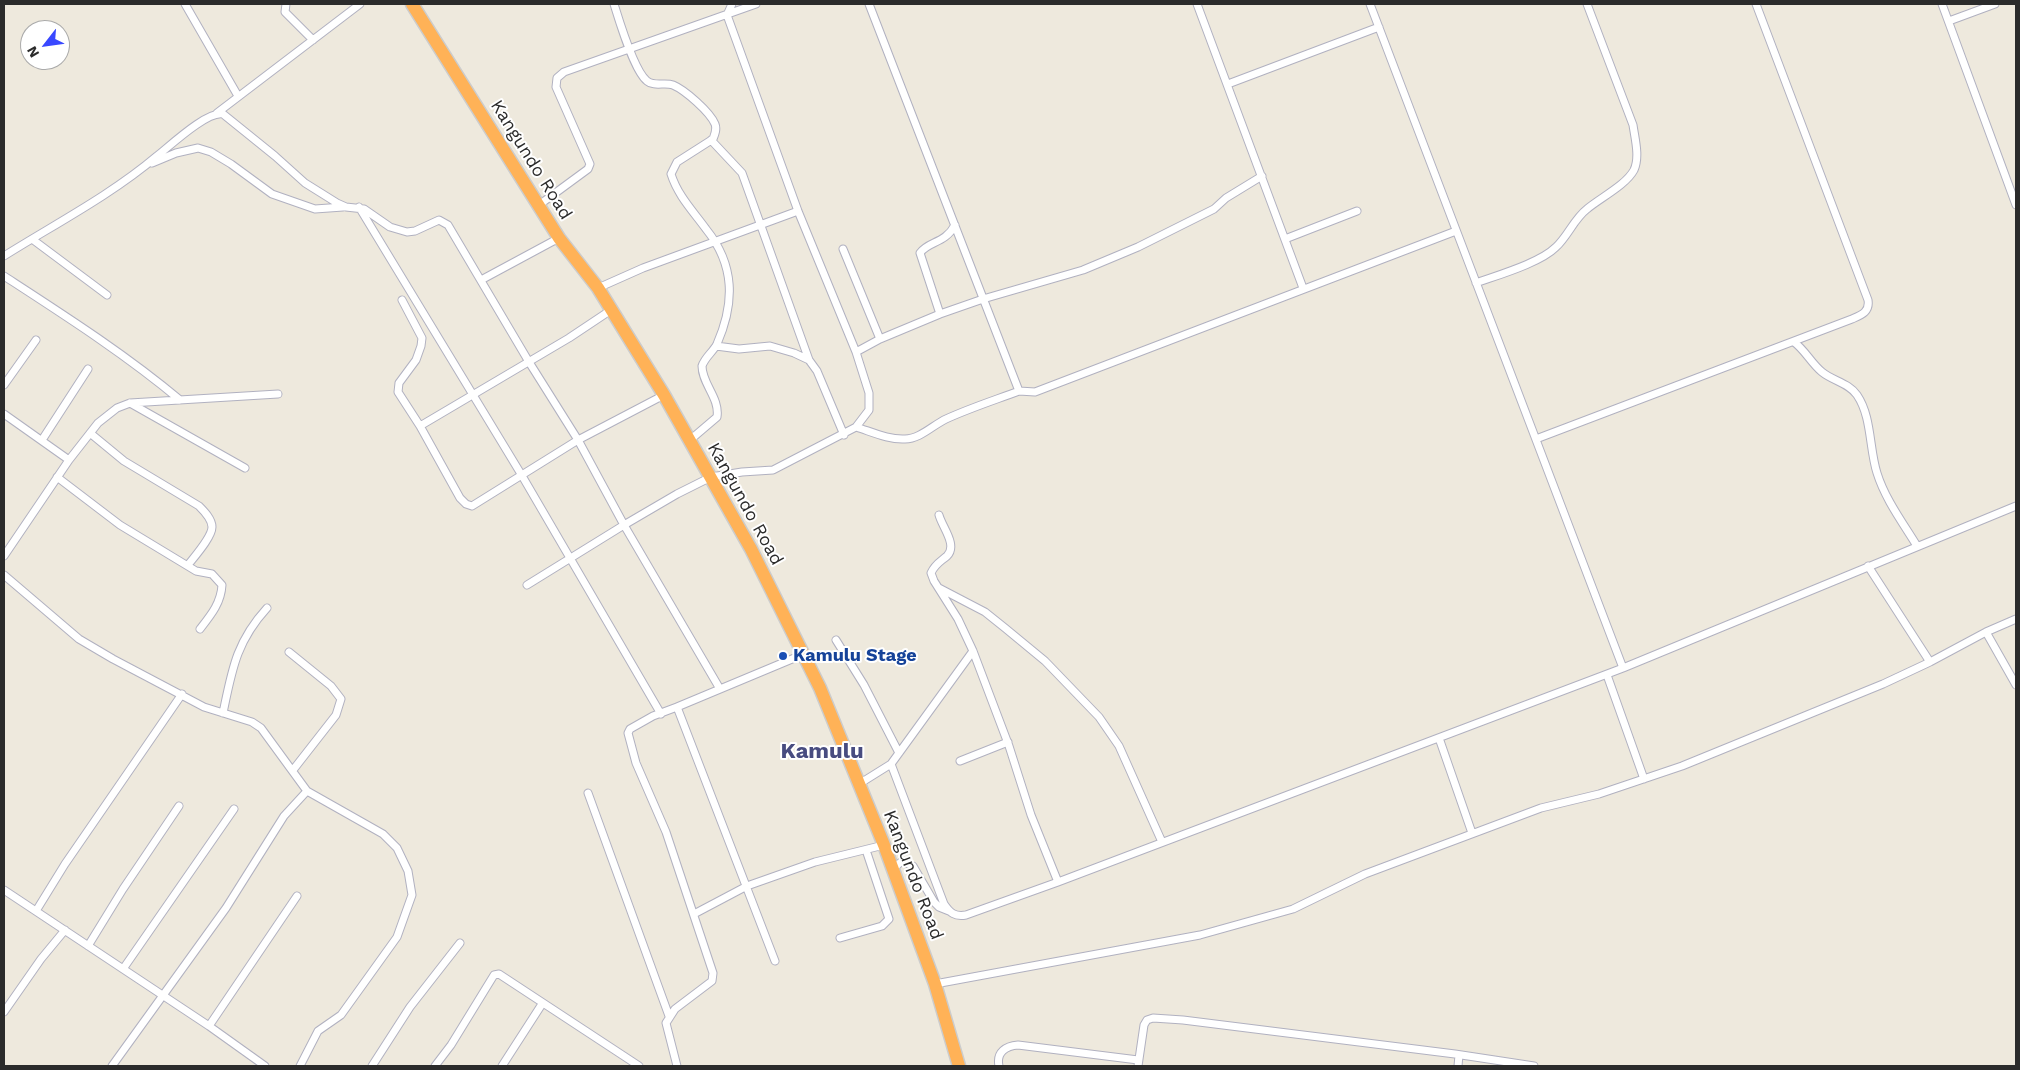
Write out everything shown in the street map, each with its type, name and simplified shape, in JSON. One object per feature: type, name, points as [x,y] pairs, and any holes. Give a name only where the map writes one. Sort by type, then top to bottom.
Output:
[{"type":"highway","name":"Kangundo Road","points":[[412,4],[559,238],[598,288],[664,395],[751,549],[804,654],[884,845],[935,984],[959,1066]]},
{"type":"street","points":[[185,4],[238,96]]},
{"type":"street","points":[[286,4],[285,12],[313,40]]},
{"type":"street","points":[[4,256],[90,204],[149,163],[360,4]]},
{"type":"street","points":[[614,4],[629,48],[647,81],[654,84],[673,85],[693,99],[712,118],[715,125],[716,133],[711,140],[677,162],[671,174],[681,196],[716,241],[730,279],[726,314],[716,346],[703,362],[702,370],[717,404],[716,417],[690,440]]},
{"type":"street","points":[[527,585],[677,494],[711,477],[742,472],[774,470],[856,428],[869,410],[869,393],[856,352],[798,211],[727,16],[732,4]]},
{"type":"street","points":[[539,205],[588,169],[590,164],[556,87],[555,82],[557,78],[564,72],[629,48],[727,16],[756,4]]},
{"type":"street","points":[[869,4],[1019,391]]},
{"type":"street","points":[[1197,4],[1303,288]]},
{"type":"street","points":[[1370,4],[1623,668]]},
{"type":"street","points":[[1476,283],[1538,259],[1551,252],[1585,210],[1624,181],[1634,170],[1636,144],[1633,125],[1587,4]]},
{"type":"street","points":[[1536,439],[1794,342],[1862,314],[1869,306],[1756,4]]},
{"type":"street","points":[[1942,4],[2016,205]]},
{"type":"street","points":[[1949,21],[1995,4]]},
{"type":"street","points":[[1228,84],[1378,27]]},
{"type":"street","points":[[217,113],[223,114],[318,193],[346,207]]},
{"type":"street","points":[[711,140],[742,173],[809,360],[818,371],[844,435]]},
{"type":"street","points":[[149,163],[159,161],[176,153],[198,148],[211,152],[231,164],[272,194],[315,208],[359,207],[390,227],[407,232],[415,231],[439,220],[444,221],[578,440],[624,525],[720,689]]},
{"type":"street","points":[[856,352],[880,339],[940,314],[983,299],[1083,270],[1138,248],[1214,209],[1226,198],[1262,176]]},
{"type":"street","points":[[359,207],[521,474],[661,714]]},
{"type":"street","points":[[598,288],[643,268],[798,211]]},
{"type":"street","points":[[1285,239],[1357,211]]},
{"type":"street","points":[[940,314],[920,253],[923,249],[945,238],[955,225]]},
{"type":"street","points":[[856,428],[890,438],[907,440],[959,413],[1019,391],[1035,392],[1456,231]]},
{"type":"street","points":[[32,238],[107,295]]},
{"type":"street","points":[[481,280],[559,238]]},
{"type":"street","points":[[843,249],[880,339]]},
{"type":"street","points":[[4,276],[95,335],[148,373],[180,400]]},
{"type":"street","points":[[402,300],[422,338]]},
{"type":"street","points":[[420,426],[529,362],[611,310]]},
{"type":"street","points":[[431,327],[422,338],[416,360],[399,383],[398,392],[420,426],[460,498],[466,504],[472,506],[578,440],[664,395]]},
{"type":"street","points":[[4,384],[36,340]]},
{"type":"street","points":[[1794,342],[1805,351],[1821,371],[1851,389],[1857,395],[1866,415],[1873,457],[1882,490],[1918,546]]},
{"type":"street","points":[[716,346],[739,349],[770,346],[794,353],[809,360]]},
{"type":"street","points":[[42,440],[88,369]]},
{"type":"street","points":[[4,556],[69,460],[98,423],[117,408],[130,403],[278,394]]},
{"type":"street","points":[[130,403],[245,468]]},
{"type":"street","points":[[4,414],[69,460]]},
{"type":"street","points":[[90,433],[124,461],[199,506],[208,516],[212,525],[210,534],[188,565]]},
{"type":"street","points":[[57,477],[120,526],[196,571],[212,574],[222,584],[222,596],[200,629]]},
{"type":"street","points":[[893,869],[902,861],[913,866],[934,902],[939,907],[960,916],[966,915],[1623,668],[2016,506]]},
{"type":"street","points":[[939,515],[951,549],[949,554],[934,565],[931,573],[938,588],[958,619],[973,651],[1008,742],[1031,815],[1058,882]]},
{"type":"street","points":[[1868,566],[1930,662]]},
{"type":"street","points":[[4,575],[79,639],[112,659],[204,707],[252,722],[261,728],[307,791],[383,834],[397,848],[408,871],[412,895],[397,937],[340,1015],[318,1031],[300,1066]]},
{"type":"street","points":[[938,588],[985,612],[1005,628],[1044,661],[1099,717],[1119,746],[1162,842]]},
{"type":"street","points":[[223,713],[234,660],[253,624],[267,608]]},
{"type":"street","points":[[935,984],[1200,935],[1293,909],[1365,874],[1472,833],[1541,808],[1599,794],[1682,766],[1883,684],[2016,618]]},
{"type":"street","points":[[1986,632],[2016,685]]},
{"type":"street","points":[[836,640],[864,685],[899,752]]},
{"type":"street","points":[[859,784],[891,764],[973,651]]},
{"type":"street","points":[[288,652],[331,686],[341,699],[336,715],[293,770]]},
{"type":"street","points":[[677,1066],[666,1023],[675,1009],[714,978],[666,832],[636,763],[628,733],[630,729],[676,707],[804,654]]},
{"type":"street","points":[[1607,674],[1644,779]]},
{"type":"street","points":[[36,911],[65,864],[182,694]]},
{"type":"street","points":[[676,707],[775,961]]},
{"type":"street","points":[[1439,738],[1472,833]]},
{"type":"street","points":[[960,761],[1008,742]]},
{"type":"street","points":[[891,764],[944,904],[949,911]]},
{"type":"street","points":[[112,1066],[226,908],[276,827],[307,791]]},
{"type":"street","points":[[588,793],[669,1016]]},
{"type":"street","points":[[88,946],[123,889],[179,806]]},
{"type":"street","points":[[123,969],[234,809]]},
{"type":"street","points":[[694,914],[747,886],[815,862],[884,845]]},
{"type":"street","points":[[840,938],[882,926],[889,919],[866,850]]},
{"type":"street","points":[[4,890],[209,1026],[265,1066]]},
{"type":"street","points":[[209,1026],[297,896]]},
{"type":"street","points":[[4,1012],[41,959],[65,930]]},
{"type":"street","points":[[372,1066],[410,1008],[460,944]]},
{"type":"street","points":[[435,1066],[451,1045],[494,975],[499,974],[639,1066]]},
{"type":"street","points":[[502,1066],[542,1004]]},
{"type":"street","points":[[999,1066],[999,1056],[1003,1050],[1008,1046],[1018,1045],[1138,1063],[1144,1025],[1147,1020],[1153,1018],[1193,1021],[1534,1066]]},
{"type":"street","points":[[1458,1066],[1459,1055]]},
{"type":"place","name":"Kamulu Stage","points":[[783,656]]},
{"type":"district","name":"Kamulu","points":[[822,752]]}]
